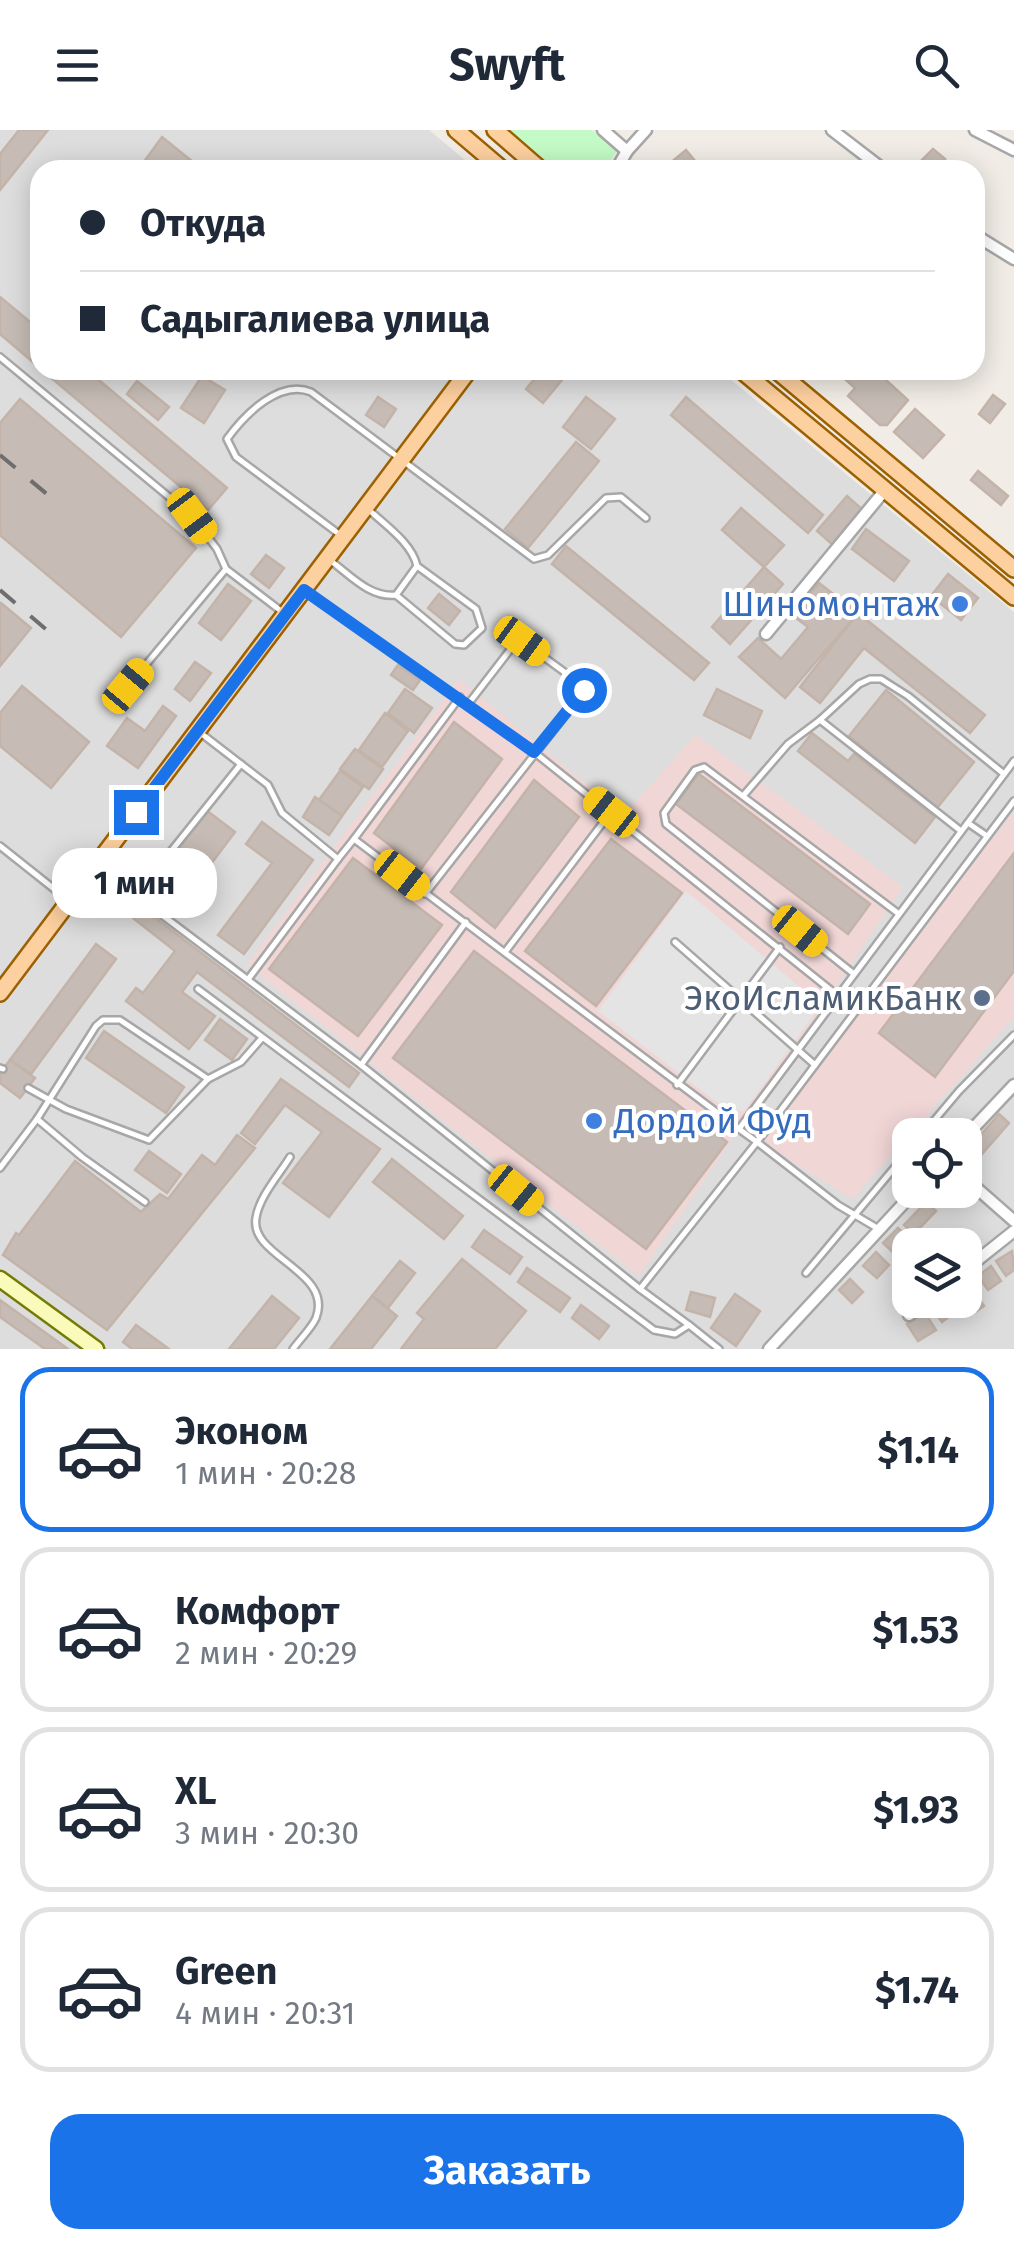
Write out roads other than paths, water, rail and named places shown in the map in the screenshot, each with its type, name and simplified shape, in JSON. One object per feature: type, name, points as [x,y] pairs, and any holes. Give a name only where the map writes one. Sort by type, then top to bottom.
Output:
[{"type":"main road","points":[[456,130],[482,160]]},
{"type":"main road","points":[[495,130],[530,160]]},
{"type":"main road","points":[[0,992],[461,380]]},
{"type":"main road","points":[[753,380],[1014,597]]},
{"type":"main road","points":[[788,380],[1014,569]]},
{"type":"street","points":[[603,130],[627,151]]},
{"type":"street","points":[[622,160],[646,130]]},
{"type":"street","points":[[832,130],[871,160]]},
{"type":"street","points":[[975,130],[1014,150]]},
{"type":"street","points":[[985,241],[1014,259]]},
{"type":"street","points":[[766,634],[885,490]]},
{"type":"street","points":[[982,1120],[1014,1085]]},
{"type":"street","points":[[982,1193],[1014,1221]]},
{"type":"street","points":[[769,1349],[899,1208]]},
{"type":"street","points":[[982,1256],[1014,1230]]},
{"type":"street","points":[[0,1279],[96,1349]]},
{"type":"lane","points":[[0,357],[192,516],[218,548],[226,569],[286,615]]},
{"type":"lane","points":[[345,536],[236,457],[227,439],[278,392],[298,386],[312,392],[534,558],[548,555],[606,498],[621,497],[646,518]]},
{"type":"lane","points":[[328,559],[372,592],[396,595],[455,644],[464,645],[476,637],[482,628],[476,610],[418,566],[406,545],[366,507]]},
{"type":"lane","points":[[396,595],[418,566]]},
{"type":"lane","points":[[128,686],[226,569]]},
{"type":"lane","points":[[304,590],[534,752],[856,1010]]},
{"type":"lane","points":[[425,894],[584,690],[522,641],[516,642],[469,704]]},
{"type":"lane","points":[[743,796],[788,744],[859,684],[881,679],[908,696],[1004,774]]},
{"type":"lane","points":[[249,978],[460,698]]},
{"type":"lane","points":[[820,720],[962,831]]},
{"type":"lane","points":[[197,730],[268,786],[285,816],[338,858]]},
{"type":"lane","points":[[740,1129],[1014,761]]},
{"type":"lane","points":[[136,896],[241,764]]},
{"type":"lane","points":[[854,974],[663,818],[700,766],[899,914]]},
{"type":"lane","points":[[640,1289],[757,1142],[1014,800]]},
{"type":"lane","points":[[505,952],[611,812]]},
{"type":"lane","points":[[968,823],[987,836]]},
{"type":"lane","points":[[354,838],[677,1085],[854,1216],[879,1230]]},
{"type":"lane","points":[[0,846],[70,901]]},
{"type":"lane","points":[[96,866],[249,978],[719,1349]]},
{"type":"lane","points":[[360,1065],[466,922]]},
{"type":"lane","points":[[675,942],[815,1065]]},
{"type":"lane","points":[[677,1085],[780,947]]},
{"type":"lane","points":[[198,989],[654,1330],[675,1334],[689,1324]]},
{"type":"lane","points":[[0,1168],[103,1020],[113,1018],[208,1079]]},
{"type":"lane","points":[[936,1118],[1014,1035]]},
{"type":"lane","points":[[28,1088],[48,1101],[147,1140],[156,1136],[208,1079],[241,1062],[262,1038]]},
{"type":"lane","points":[[37,1119],[145,1202]]},
{"type":"lane","points":[[290,1157],[255,1220],[263,1241],[310,1283],[317,1296],[315,1320],[293,1349]]},
{"type":"lane","points":[[806,1273],[892,1171]]},
{"type":"railway","points":[[0,455],[48,495]]},
{"type":"railway","points":[[0,590],[55,637]]},
{"type":"place","name":"Шиномонтаж","points":[[960,604]]},
{"type":"place","name":"ЭкоИсламикБанк","points":[[982,998]]},
{"type":"place","name":"Дордой Фуд","points":[[594,1121]]}]
